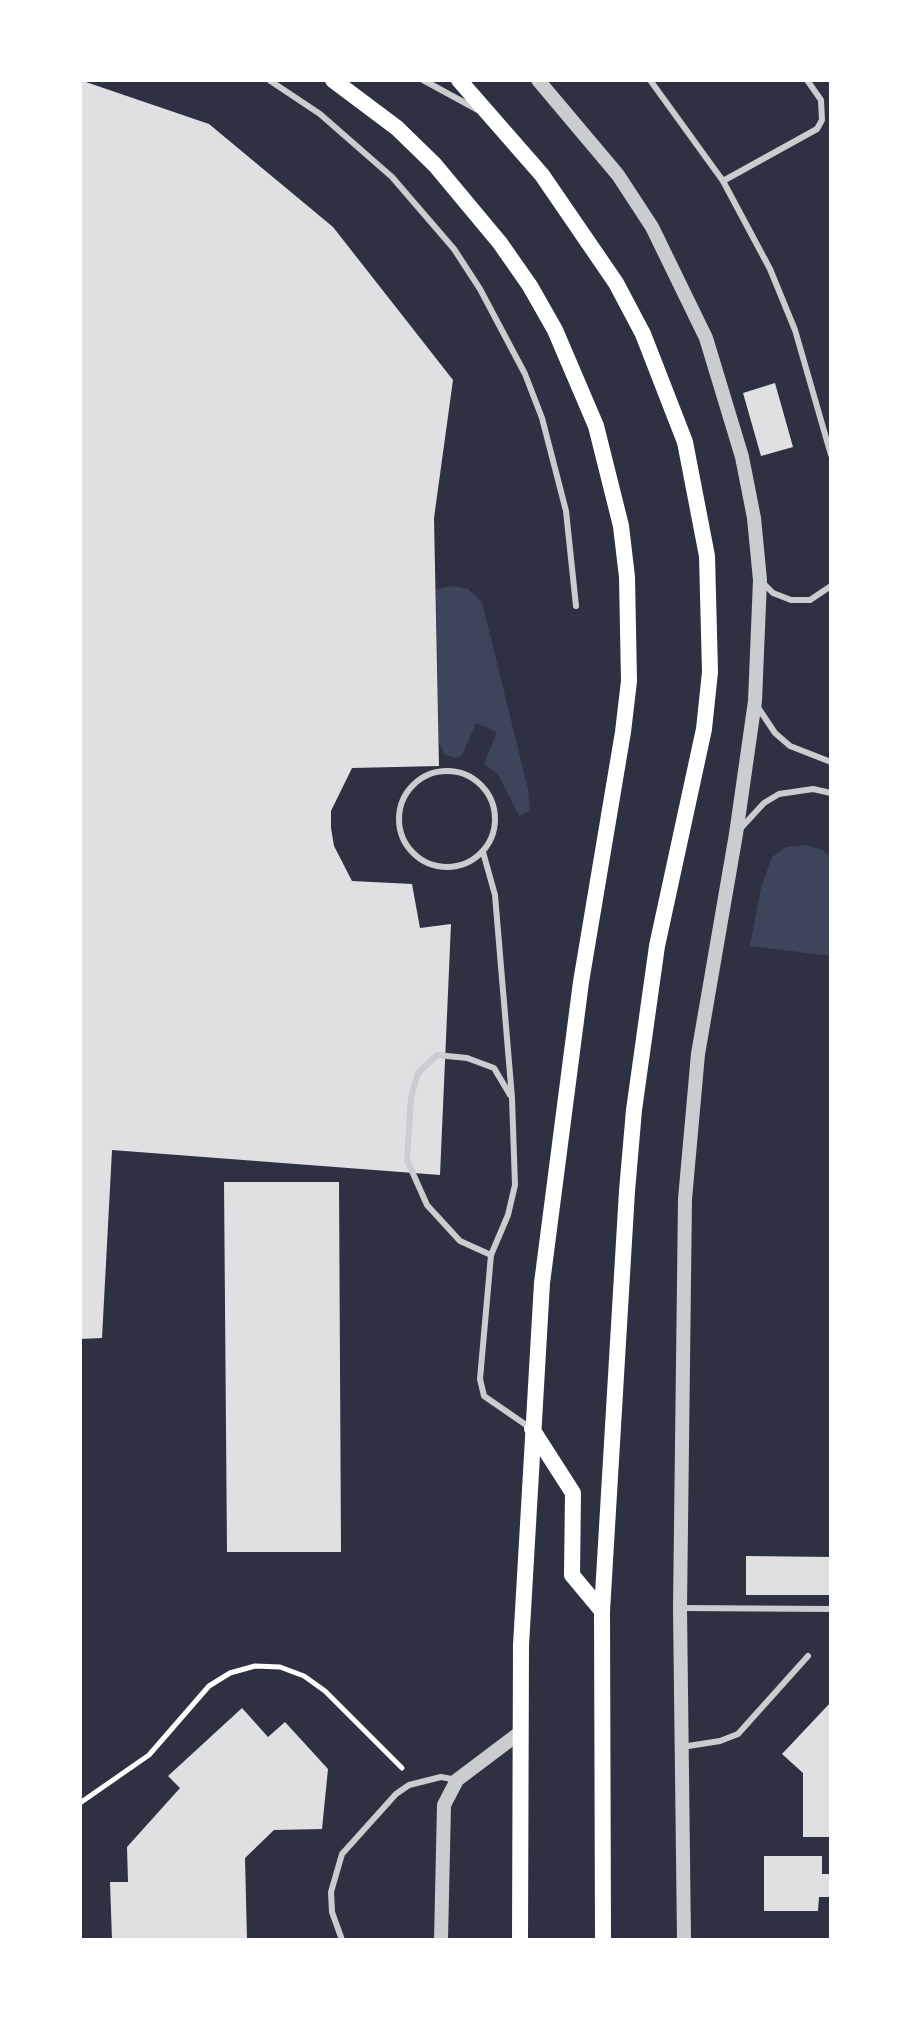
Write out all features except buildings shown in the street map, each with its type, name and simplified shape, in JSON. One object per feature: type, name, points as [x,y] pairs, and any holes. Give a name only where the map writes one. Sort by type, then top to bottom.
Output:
[{"type":"main road","points":[[333,80],[397,128],[435,165],[500,243],[530,286],[555,330],[591,414],[621,526],[628,590],[629,681],[566,1082],[542,1283],[518,1734],[520,1940]]},
{"type":"main road","points":[[459,80],[495,118],[584,234],[616,283],[643,334],[685,442],[707,556],[710,672],[704,729],[657,946],[634,1110],[602,1611],[603,1940]]},
{"type":"main road","points":[[532,1429],[573,1493],[572,1575],[602,1611]]},
{"type":"street","points":[[538,80],[618,175],[667,254],[706,338],[742,457],[754,518],[760,580],[755,701],[736,834],[698,1054],[688,1151],[683,1249],[680,1608],[684,1940]]},
{"type":"street","points":[[441,1940],[444,1805],[457,1780],[518,1734]]},
{"type":"lane","points":[[269,80],[320,114],[392,177],[454,249],[480,289],[518,360],[542,418],[566,511],[576,606]]},
{"type":"lane","points":[[423,80],[495,118]]},
{"type":"lane","points":[[650,80],[723,181],[770,269],[795,330],[831,455]]},
{"type":"lane","points":[[723,181],[817,129],[823,110],[821,100],[807,80]]},
{"type":"lane","points":[[760,580],[773,593],[791,600],[810,600],[831,586]]},
{"type":"lane","points":[[755,701],[769,726],[790,746],[831,762]]},
{"type":"lane","points":[[483,852],[458,867],[428,864],[415,856],[399,830],[402,800],[410,787],[439,771],[456,772],[472,778],[485,789],[493,804],[495,821],[483,852],[495,895],[512,1098],[515,1185],[508,1215],[491,1255],[480,1379],[484,1396],[532,1429]]},
{"type":"lane","points":[[736,834],[758,809],[779,794],[813,789],[831,793]]},
{"type":"lane","points":[[491,1255],[460,1241],[427,1205],[407,1160],[411,1097],[418,1073],[437,1055],[467,1058],[494,1068],[512,1098]]},
{"type":"lane","points":[[680,1608],[831,1609]]},
{"type":"lane","points":[[682,1747],[720,1741],[738,1734],[808,1656]]},
{"type":"lane","points":[[342,1940],[332,1912],[331,1892],[342,1854],[396,1794],[415,1782],[441,1777],[457,1780]]},
{"type":"path","points":[[80,1803],[149,1755],[209,1686],[230,1673],[255,1666],[280,1667],[304,1676],[325,1691],[415,1782]]},
{"type":"shaded area","points":[[453,586],[468,589],[482,602],[528,789],[530,811],[519,816],[497,773],[484,764],[497,732],[476,723],[462,755],[456,758],[445,755],[439,743],[436,589]]},
{"type":"shaded area","points":[[805,845],[823,850],[831,858],[831,956],[750,946],[761,888],[772,857],[786,847]]}]
